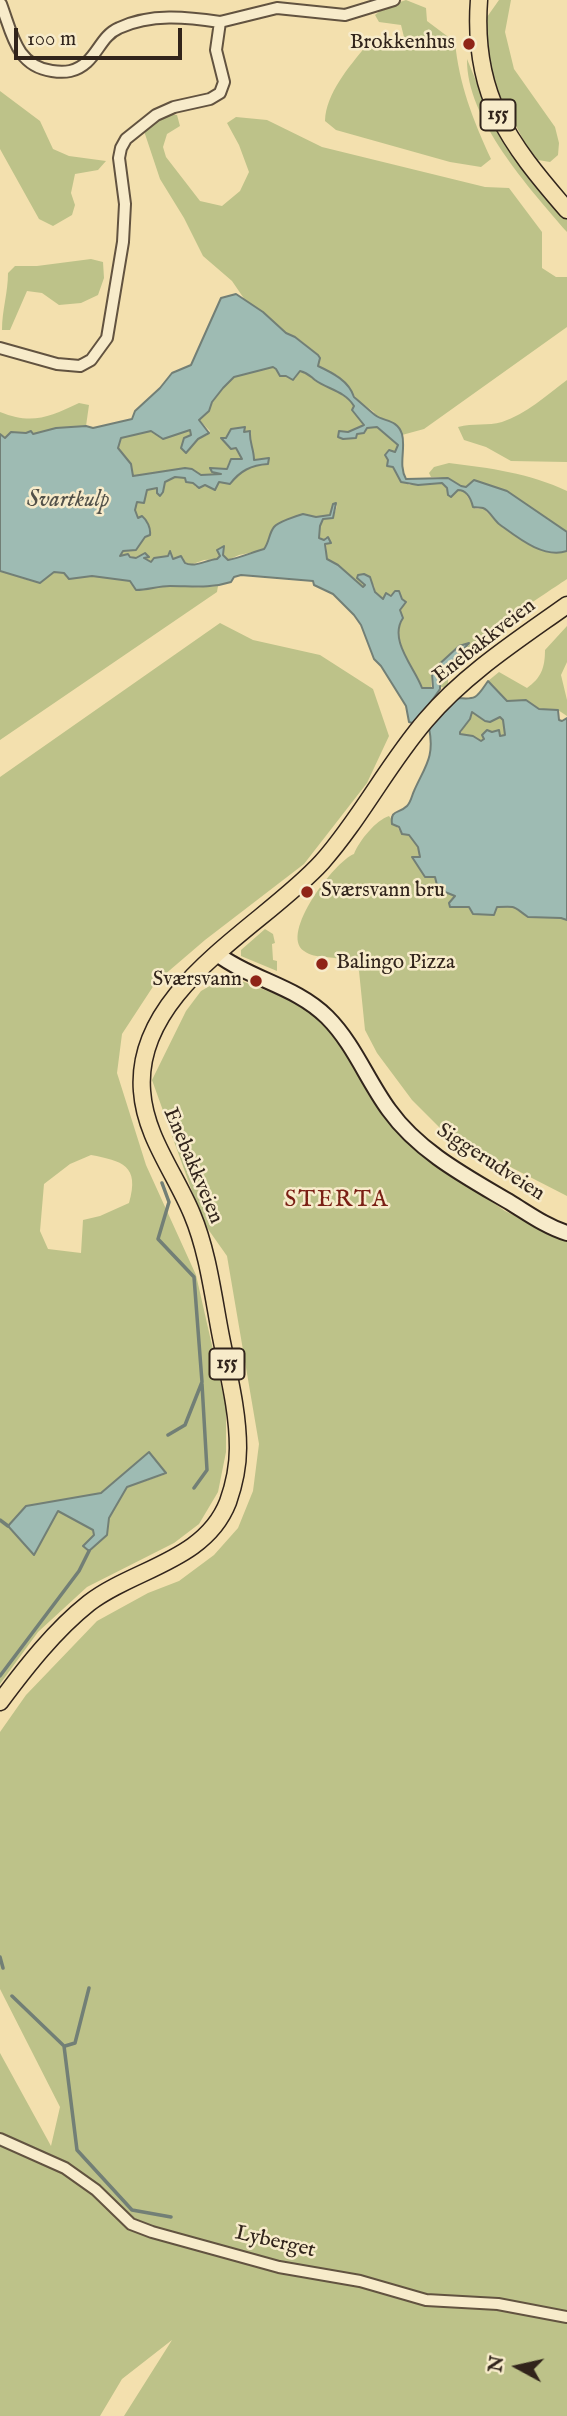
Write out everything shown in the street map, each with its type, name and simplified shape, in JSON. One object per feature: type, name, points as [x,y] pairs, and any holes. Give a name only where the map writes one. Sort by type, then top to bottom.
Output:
[{"type":"main road","name":"155","points":[[479,0],[479,55],[495,109],[521,155],[567,210]]},
{"type":"main road","name":"Enebakkveien","points":[[0,1702],[42,1650],[82,1609],[115,1586],[169,1561],[202,1541],[221,1516],[233,1487],[238,1456],[236,1413],[205,1255],[186,1201],[151,1131],[142,1090],[143,1060],[156,1026],[176,997],[217,954],[322,862],[348,830],[427,718],[476,672],[567,605]]},
{"type":"main road","name":"Siggerudveien","points":[[217,954],[236,966],[293,991],[328,1017],[351,1046],[390,1112],[427,1150],[460,1173],[567,1233]]},
{"type":"street","points":[[1,4],[17,48],[24,58],[42,69],[65,73],[80,68],[90,60],[101,42],[118,28],[145,20],[183,16],[219,22],[277,8],[345,15],[394,0]]},
{"type":"street","points":[[0,348],[57,364],[79,366],[90,360],[107,338],[123,242],[125,204],[119,158],[121,148],[126,139],[156,115],[174,107],[210,99],[220,93],[224,82],[216,50],[219,22]]},
{"type":"street","name":"Lyberget","points":[[0,2138],[65,2168],[96,2190],[131,2224],[152,2232],[279,2267],[360,2281],[426,2300],[511,2306],[567,2317]]},
{"type":"green space","points":[[406,0],[426,8],[427,21],[455,42],[468,102],[491,159],[481,167],[450,162],[336,130],[325,121],[329,100],[366,46],[397,44],[404,37],[401,25],[379,22],[375,15],[385,7]]},
{"type":"green space","points":[[499,0],[511,0],[505,32],[514,69],[555,127],[559,143],[558,155],[550,162],[538,160],[525,143],[496,88],[486,49],[487,17]]},
{"type":"green space","points":[[467,59],[485,103],[522,167],[567,218],[567,232],[519,174],[488,129],[469,82]]},
{"type":"green space","points":[[0,91],[40,121],[53,149],[69,156],[106,161],[98,170],[75,174],[71,193],[75,205],[72,215],[53,226],[39,219],[0,149]]},
{"type":"green space","points":[[154,114],[177,115],[180,126],[167,134],[163,147],[166,157],[200,201],[222,206],[240,191],[249,172],[227,123],[236,117],[267,120],[322,147],[485,187],[509,188],[542,232],[542,268],[556,277],[567,277],[567,327],[424,429],[402,435],[397,426],[376,417],[337,375],[318,366],[318,355],[245,300],[232,281],[203,256],[160,179],[141,122]]},
{"type":"green space","points":[[91,259],[103,262],[104,278],[98,295],[81,303],[59,305],[42,293],[27,291],[10,330],[2,330],[8,273],[15,266]]},
{"type":"green space","points":[[273,367],[279,374],[295,379],[300,371],[309,373],[350,400],[354,406],[352,410],[364,425],[348,432],[339,431],[338,437],[355,438],[357,434],[366,432],[366,428],[379,428],[399,445],[387,464],[409,485],[442,483],[452,496],[458,490],[464,491],[475,509],[484,509],[522,539],[546,550],[567,551],[567,579],[468,651],[449,674],[446,688],[441,687],[439,675],[469,645],[459,646],[432,673],[431,690],[422,688],[405,656],[400,639],[401,610],[405,601],[400,596],[387,594],[383,599],[375,592],[374,585],[364,583],[364,587],[362,586],[327,559],[326,537],[324,540],[319,538],[320,526],[323,519],[333,518],[337,506],[335,503],[330,515],[316,517],[303,514],[286,520],[271,532],[264,550],[228,560],[223,555],[224,547],[220,547],[220,556],[217,559],[190,565],[184,563],[183,557],[174,559],[170,552],[169,556],[155,558],[151,562],[144,558],[148,554],[136,558],[126,554],[119,556],[123,551],[136,550],[145,537],[150,535],[146,521],[138,518],[135,510],[137,502],[144,503],[147,490],[157,488],[157,493],[163,492],[165,482],[175,477],[184,477],[196,487],[205,485],[213,490],[219,482],[230,484],[242,470],[269,461],[269,458],[254,459],[245,427],[231,429],[227,438],[221,439],[226,441],[229,447],[236,448],[242,458],[229,462],[227,469],[214,468],[221,473],[201,475],[185,468],[133,476],[125,456],[118,448],[121,438],[151,430],[167,437],[190,430],[187,453],[198,439],[210,431],[199,420],[234,377]]},
{"type":"green space","points":[[567,380],[567,462],[511,461],[486,447],[464,440],[458,427],[511,419]]},
{"type":"green space","points":[[79,403],[89,405],[86,426],[33,434],[31,431],[11,432],[5,438],[0,434],[0,412],[22,418],[40,418]]},
{"type":"green space","points":[[449,463],[524,476],[567,491],[567,532],[507,491],[474,480],[466,487],[443,478],[431,477],[429,473],[434,467]]},
{"type":"green space","points":[[0,571],[42,582],[49,574],[57,572],[64,573],[67,578],[92,576],[130,581],[136,590],[167,586],[218,586],[217,592],[0,740]]},
{"type":"green space","points":[[220,623],[253,640],[320,655],[373,689],[389,736],[367,783],[304,864],[205,940],[156,982],[122,1034],[117,1073],[146,1165],[196,1275],[226,1407],[226,1452],[218,1492],[199,1524],[174,1543],[87,1587],[38,1632],[0,1684],[0,777]],"holes":[[[91,1155],[126,1167],[132,1180],[129,1203],[100,1216],[83,1220],[81,1253],[48,1249],[40,1231],[44,1184],[70,1164]],[[149,1453],[166,1474],[127,1487],[109,1518],[107,1535],[94,1535],[93,1530],[58,1511],[50,1522],[26,1506],[101,1493]]]},
{"type":"green space","points":[[567,626],[567,662],[561,675],[567,700],[567,716],[558,710],[539,709],[522,700],[507,701],[488,681],[499,672],[527,688],[541,672],[545,650]]},
{"type":"green space","points":[[473,712],[485,721],[500,717],[503,720],[505,736],[487,730],[481,741],[473,736],[460,734]]},
{"type":"green space","points":[[389,816],[402,834],[414,839],[421,855],[412,858],[421,871],[429,878],[435,877],[437,885],[424,885],[426,896],[436,894],[441,887],[456,896],[449,903],[450,907],[469,907],[495,913],[497,907],[516,906],[531,916],[567,920],[567,1196],[446,1134],[412,1100],[377,1053],[365,1030],[359,971],[341,959],[309,954],[298,942],[304,915],[323,883],[345,859],[354,854],[374,826]]},
{"type":"green space","points":[[265,929],[273,934],[273,960],[277,961],[277,971],[241,956],[241,950]]},
{"type":"green space","points":[[227,976],[222,983],[229,976],[301,1004],[340,1041],[368,1094],[406,1141],[505,1211],[561,1238],[567,1238],[567,2416],[124,2416],[172,2340],[122,2379],[100,2416],[0,2416],[0,2053],[51,2146],[60,2107],[0,1989],[0,1732],[26,1695],[97,1621],[148,1593],[179,1581],[214,1555],[238,1528],[253,1491],[259,1444],[227,1256],[203,1222],[152,1080],[186,1011],[201,991]]},
{"type":"water","name":"Svartkulp","points":[[236,294],[263,312],[286,333],[318,355],[318,366],[344,382],[354,397],[373,413],[397,426],[403,439],[403,468],[406,479],[448,478],[466,487],[474,480],[507,491],[567,532],[567,551],[549,552],[531,545],[499,524],[485,509],[473,507],[468,496],[461,490],[451,497],[442,483],[418,485],[401,482],[393,467],[387,466],[385,455],[389,450],[395,452],[398,445],[377,427],[367,428],[364,433],[357,434],[356,438],[338,437],[339,431],[348,432],[364,425],[346,397],[305,373],[300,371],[293,380],[280,376],[273,367],[234,377],[199,420],[209,433],[198,439],[186,453],[181,448],[184,438],[191,435],[190,430],[163,439],[151,431],[121,438],[118,448],[131,464],[133,476],[185,468],[201,475],[221,474],[212,472],[210,468],[227,469],[231,459],[242,459],[236,448],[231,449],[221,438],[226,438],[231,429],[245,427],[244,432],[250,431],[254,460],[269,458],[268,464],[246,470],[230,484],[219,482],[215,490],[205,485],[199,488],[186,482],[185,478],[175,477],[165,482],[160,496],[157,488],[147,490],[144,503],[137,502],[135,510],[138,518],[142,516],[147,522],[150,535],[145,537],[136,550],[123,551],[120,556],[128,554],[136,558],[145,553],[149,557],[144,558],[151,562],[154,558],[168,556],[170,551],[173,559],[181,556],[185,563],[192,565],[217,559],[220,556],[217,550],[224,546],[223,555],[228,560],[264,549],[272,529],[279,523],[303,514],[316,517],[330,515],[333,504],[336,503],[333,518],[323,519],[320,526],[319,538],[324,540],[328,537],[331,543],[325,544],[327,559],[363,587],[365,585],[357,578],[358,575],[370,577],[375,592],[383,599],[386,593],[391,596],[395,591],[399,591],[406,602],[400,610],[403,618],[399,627],[401,645],[422,688],[433,688],[432,673],[435,668],[459,646],[469,643],[440,675],[440,689],[426,709],[436,720],[458,698],[476,696],[488,681],[507,701],[526,700],[539,709],[558,710],[559,720],[567,718],[567,920],[528,917],[508,907],[497,907],[494,915],[473,914],[469,907],[450,907],[449,903],[455,896],[441,887],[439,892],[421,896],[418,892],[423,885],[437,885],[435,877],[425,877],[412,857],[420,857],[418,847],[409,835],[402,834],[399,827],[392,824],[392,816],[408,804],[425,768],[431,747],[429,728],[409,722],[406,706],[374,659],[361,625],[333,594],[314,585],[313,581],[241,575],[234,577],[231,582],[215,586],[166,586],[136,590],[130,581],[92,576],[69,579],[64,573],[54,572],[40,583],[0,571],[0,434],[5,438],[11,432],[31,431],[33,434],[56,428],[93,428],[132,419],[135,411],[172,373],[191,365],[221,298]],"holes":[[[472,712],[490,722],[500,717],[505,735],[500,736],[499,730],[487,730],[481,741],[473,736],[460,734]]]},
{"type":"water","points":[[149,1452],[166,1473],[127,1487],[109,1518],[107,1535],[89,1551],[83,1546],[94,1535],[93,1530],[58,1511],[34,1555],[8,1526],[26,1506],[101,1493]]},
{"type":"waterway","points":[[162,1183],[169,1202],[158,1239],[194,1277],[202,1382],[185,1425],[168,1435]]},
{"type":"waterway","points":[[194,1488],[207,1470],[202,1384]]},
{"type":"waterway","points":[[0,1520],[8,1526]]},
{"type":"waterway","points":[[0,1676],[79,1571],[89,1551]]},
{"type":"waterway","points":[[0,1957],[3,1968]]},
{"type":"waterway","points":[[65,2046],[75,2043],[89,1988]]},
{"type":"waterway","points":[[12,1996],[64,2046],[77,2150],[132,2210],[171,2217]]},
{"type":"place","name":"Brokkenhus","points":[[469,44]]},
{"type":"place","name":"Sværsvann bru","points":[[307,892]]},
{"type":"place","name":"Balingo Pizza","points":[[322,964]]},
{"type":"place","name":"Sværsvann","points":[[256,981]]},
{"type":"district","name":"STERTA","points":[[337,1201]]}]
